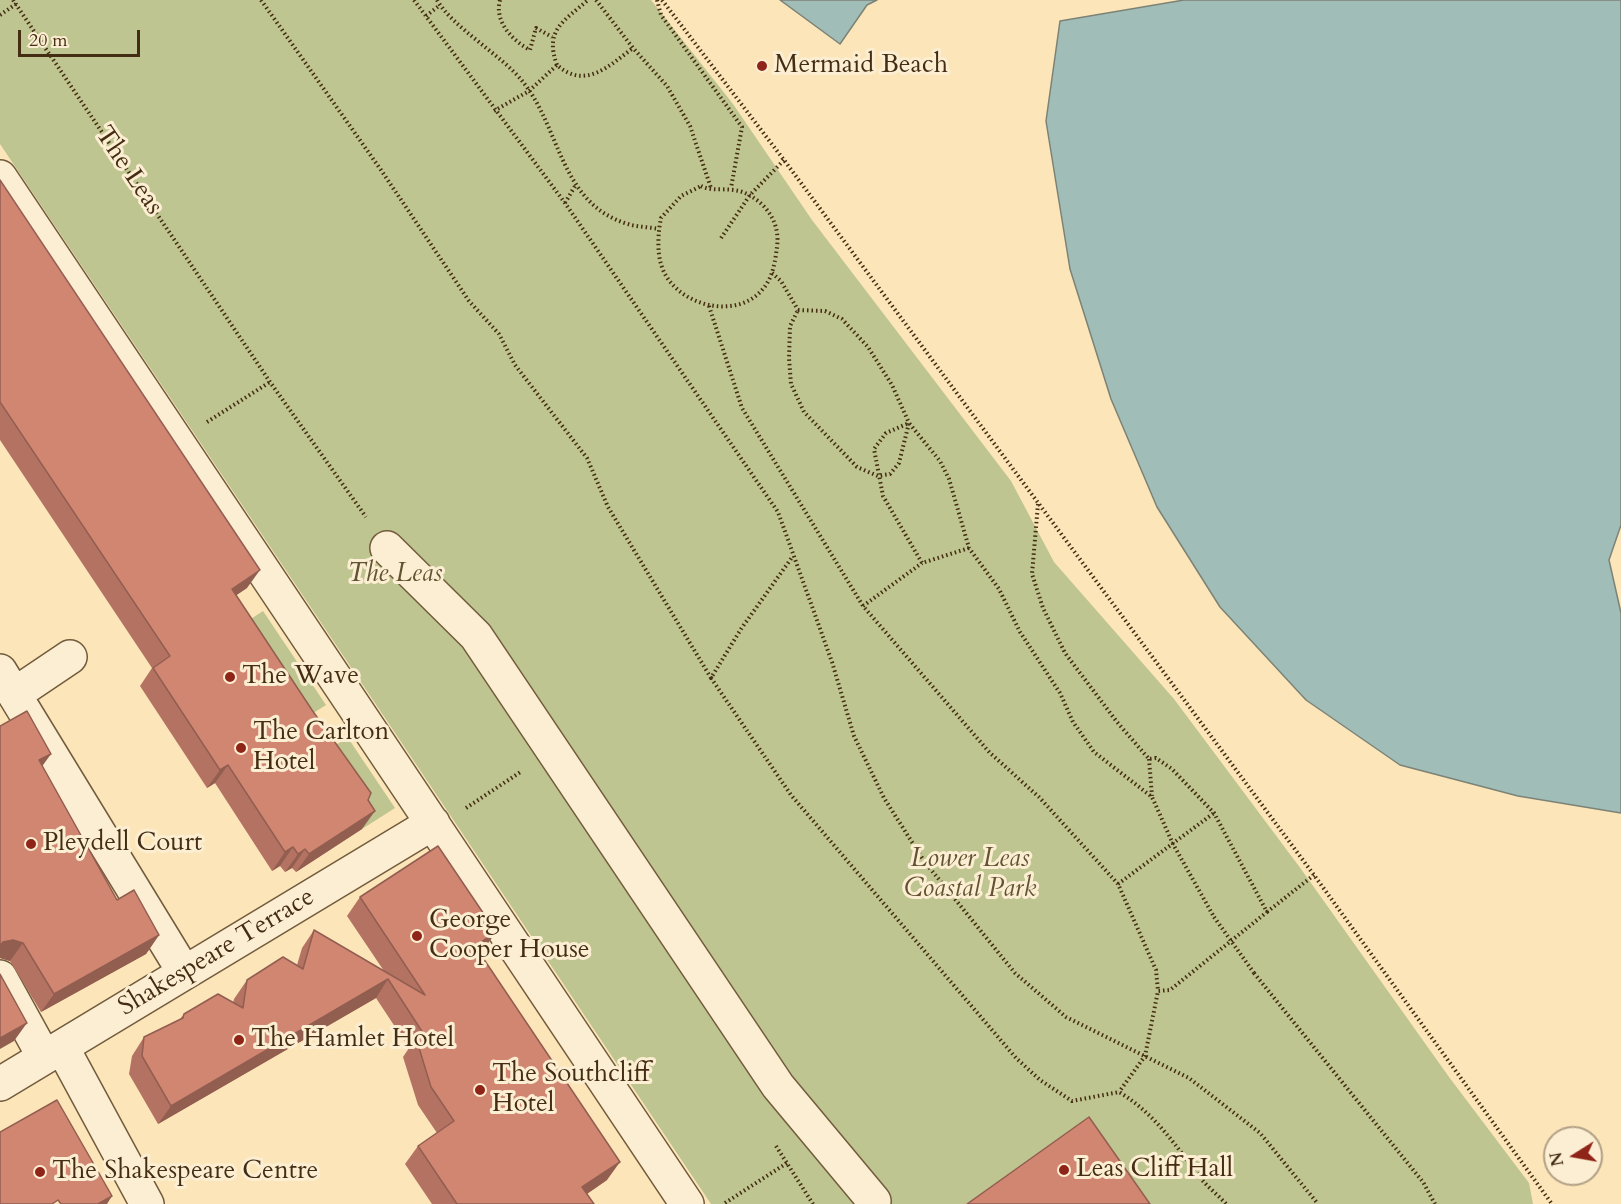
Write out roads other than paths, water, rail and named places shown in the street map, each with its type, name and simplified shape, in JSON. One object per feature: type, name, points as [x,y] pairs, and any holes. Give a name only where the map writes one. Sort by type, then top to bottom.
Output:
[{"type":"street","points":[[0,177],[687,1204]]},
{"type":"street","points":[[387,548],[476,636],[778,1086],[874,1201]]},
{"type":"street","points":[[70,657],[8,682],[184,972]]},
{"type":"street","name":"Shakespeare Terrace","points":[[0,1084],[433,823]]},
{"type":"street","points":[[0,977],[53,1052],[147,1204]]},
{"type":"water","points":[[780,0],[877,0],[867,5],[840,44]]},
{"type":"water","points":[[1184,0],[1621,0],[1621,525],[1609,560],[1621,613],[1621,813],[1518,796],[1400,765],[1306,700],[1220,607],[1157,507],[1111,399],[1070,269],[1046,121],[1060,21]]},
{"type":"place","name":"Mermaid Beach","points":[[762,66]]},
{"type":"place","name":"The Wave","points":[[230,677]]},
{"type":"place","name":"The Carlton Hotel","points":[[241,748]]},
{"type":"place","name":"Pleydell Court","points":[[31,844]]},
{"type":"place","name":"George Cooper House","points":[[417,936]]},
{"type":"place","name":"The Hamlet Hotel","points":[[239,1040]]},
{"type":"place","name":"The Southcliff Hotel","points":[[480,1090]]},
{"type":"place","name":"Leas Cliff Hall","points":[[1064,1170]]},
{"type":"place","name":"The Shakespeare Centre","points":[[40,1172]]},
{"type":"park label","name":"The Leas","points":[[395,575]]},
{"type":"park label","name":"Lower Leas Coastal Park","points":[[970,875]]}]
